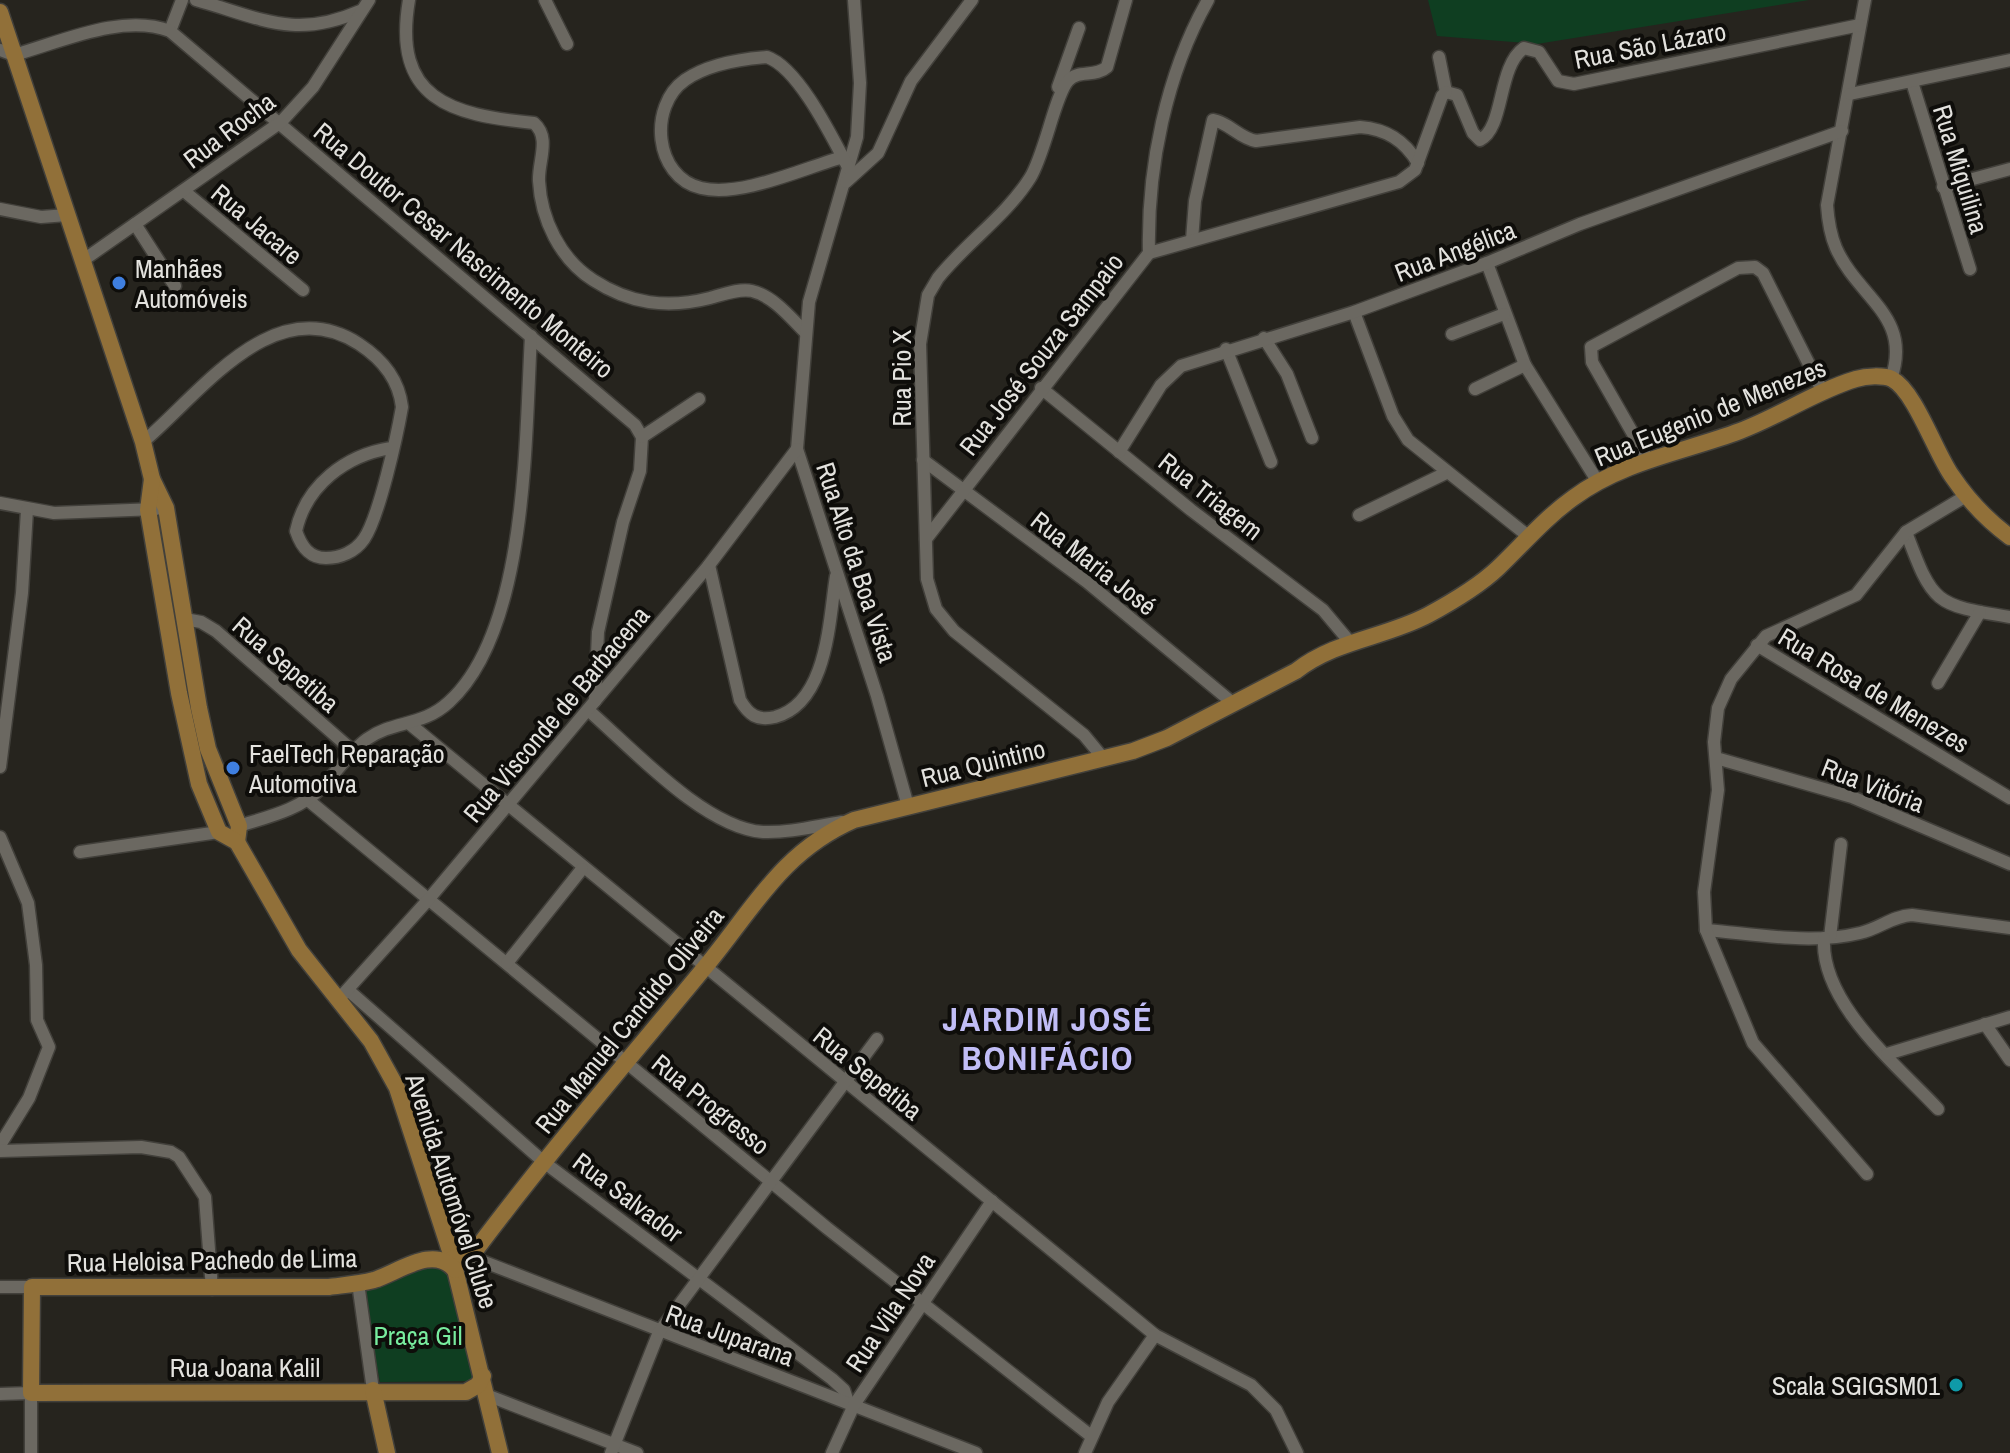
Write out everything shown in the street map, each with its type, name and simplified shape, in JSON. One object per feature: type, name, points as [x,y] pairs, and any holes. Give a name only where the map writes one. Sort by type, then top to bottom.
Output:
[{"type":"main road","name":"Avenida Automóvel Clube","points":[[0,12],[7,52],[67,215],[143,442],[152,479],[166,508],[185,619],[199,784],[219,832]]},
{"type":"main road","name":"Rua Eugenio de Menezes","points":[[1402,626],[1476,585],[1573,498],[1598,482],[1648,460],[1741,431],[1857,378],[1891,379]]},
{"type":"main road","points":[[1891,379],[1913,405],[1941,460],[1966,496],[2010,537]]},
{"type":"main road","name":"Avenida Automóvel Clube","points":[[152,479],[148,510],[165,609],[191,709],[238,834],[278,917],[343,995],[397,1088],[442,1225],[459,1262],[500,1453]]},
{"type":"main road","points":[[165,609],[185,619]]},
{"type":"main road","name":"Rua Quintino","points":[[854,820],[1103,758],[1167,738],[1349,641],[1402,626]]},
{"type":"main road","name":"Rua Manuel Candido Oliveira","points":[[459,1262],[545,1163],[624,1062],[704,969],[786,863],[827,832],[854,820]]},
{"type":"main road","points":[[219,832],[238,834]]},
{"type":"main road","points":[[421,1261],[431,1250],[442,1225]]},
{"type":"main road","points":[[421,1261],[442,1259],[459,1262]]},
{"type":"main road","name":"Rua Heloisa Pachedo de Lima","points":[[32,1287],[212,1289],[358,1283],[421,1261]]},
{"type":"main road","points":[[31,1393],[32,1287]]},
{"type":"main road","name":"Rua Joana Kalil","points":[[31,1393],[466,1392],[478,1385],[483,1376]]},
{"type":"main road","points":[[373,1390],[387,1453]]},
{"type":"street","points":[[7,52],[129,25],[158,26],[170,31],[182,0]]},
{"type":"street","points":[[196,0],[296,27],[323,26],[364,5]]},
{"type":"street","points":[[409,0],[406,51],[418,80],[429,94],[460,111],[534,123],[539,128],[544,144],[539,178],[541,202],[559,245],[575,266],[619,294],[664,306],[751,290],[786,312],[805,332]]},
{"type":"street","points":[[545,0],[567,44]]},
{"type":"street","name":"Rua Alto da Boa Vista","points":[[854,0],[860,83],[857,137],[846,163],[846,182],[823,249],[805,332],[797,449],[908,806]]},
{"type":"street","points":[[846,182],[878,153],[911,81],[972,0]]},
{"type":"street","name":"Rua Pio X","points":[[1103,758],[1084,735],[944,620],[930,595],[920,344],[928,295],[951,262],[1021,192],[1041,158],[1071,78],[1098,73],[1107,67],[1126,0]]},
{"type":"street","name":"Rua José Souza Sampaio","points":[[926,539],[1149,253],[1149,203],[1161,134],[1183,51],[1208,0]]},
{"type":"street","points":[[1865,0],[1827,205],[1829,225],[1847,267],[1894,329],[1898,353],[1891,379]]},
{"type":"street","name":"Rua Rocha","points":[[82,261],[281,122],[319,79],[364,5]]},
{"type":"street","name":"Rua São Lázaro","points":[[1439,57],[1446,92],[1457,95],[1473,133],[1480,140],[1490,130],[1512,59],[1524,48],[1539,52],[1558,81],[1574,84],[1860,25]]},
{"type":"street","points":[[1059,106],[1058,87],[1079,28]]},
{"type":"street","name":"Rua Doutor Cesar Nascimento Monteiro","points":[[170,31],[628,418],[642,437]]},
{"type":"street","points":[[767,57],[786,70],[846,163],[743,187],[700,188],[682,181],[664,158],[661,140],[664,116],[671,95],[687,79],[716,66],[767,57]]},
{"type":"street","points":[[1850,94],[2010,60]]},
{"type":"street","name":"Rua Miquilina","points":[[1912,82],[1970,269]]},
{"type":"street","points":[[1149,253],[1399,182],[1415,170],[1446,92]]},
{"type":"street","points":[[1192,240],[1195,201],[1213,120],[1219,120],[1244,139],[1256,141],[1360,127],[1375,128],[1403,143],[1418,163]]},
{"type":"street","name":"Rua Angélica","points":[[1119,452],[1169,374],[1181,366],[1226,349],[1354,312],[1487,263],[1580,224],[1842,131]]},
{"type":"street","points":[[1943,187],[2010,169]]},
{"type":"street","name":"Rua Jacare","points":[[184,191],[303,290]]},
{"type":"street","points":[[0,209],[41,217],[67,215]]},
{"type":"street","points":[[135,224],[175,286]]},
{"type":"street","points":[[1487,263],[1525,365],[1598,482]]},
{"type":"street","points":[[1648,460],[1592,362],[1591,347],[1738,268],[1755,267],[1763,273],[1823,392]]},
{"type":"street","points":[[1354,312],[1399,429],[1418,451],[1528,536]]},
{"type":"street","points":[[1452,334],[1504,314]]},
{"type":"street","points":[[143,442],[254,344],[290,328],[315,327],[342,333],[364,347],[393,377],[400,391],[402,407],[391,448],[365,539],[342,556],[318,557],[308,552],[296,531],[306,504],[321,484],[355,458],[391,448]]},
{"type":"street","points":[[238,834],[308,800],[353,751],[384,730],[411,725],[435,714],[461,690],[482,661],[497,626],[514,553],[531,336]]},
{"type":"street","points":[[1264,338],[1287,374],[1312,438]]},
{"type":"street","points":[[1226,349],[1271,462]]},
{"type":"street","points":[[1475,389],[1525,365]]},
{"type":"street","name":"Rua Triagem","points":[[1041,388],[1323,610],[1349,641]]},
{"type":"street","points":[[591,705],[598,632],[623,522],[640,471],[642,437],[699,399]]},
{"type":"street","name":"Rua Visconde de Barbacena","points":[[343,995],[428,900],[709,565],[797,449]]},
{"type":"street","name":"Rua Maria José","points":[[923,460],[1087,582],[1234,704]]},
{"type":"street","points":[[1359,515],[1446,473]]},
{"type":"street","points":[[1867,1174],[1753,1043],[1706,930],[1703,912],[1718,790],[1716,724],[1723,694],[1757,645],[1777,629],[1856,595],[1906,532],[1966,496]]},
{"type":"street","points":[[0,503],[27,510],[68,513],[166,508]]},
{"type":"street","points":[[0,767],[22,593],[27,510]]},
{"type":"street","points":[[1906,532],[1935,595],[1955,608],[2010,617]]},
{"type":"street","points":[[709,565],[740,700],[747,712],[767,719],[791,710],[815,679],[837,570]]},
{"type":"street","points":[[1938,683],[1980,612]]},
{"type":"street","name":"Rua Sepetiba","points":[[185,619],[201,622],[216,631],[353,751]]},
{"type":"street","name":"Rua Rosa de Menezes","points":[[1757,645],[2010,798]]},
{"type":"street","name":"Rua Quintino","points":[[591,705],[686,795],[738,827],[788,831],[854,820]]},
{"type":"street","name":"Rua Sepetiba","points":[[411,725],[582,869],[1155,1335],[1251,1385],[1276,1410],[1294,1452]]},
{"type":"street","name":"Rua Vitória","points":[[1716,758],[1852,797],[2010,864]]},
{"type":"street","name":"Rua Progresso","points":[[308,800],[624,1062],[1091,1436]]},
{"type":"street","points":[[80,852],[219,832]]},
{"type":"street","points":[[0,837],[28,903],[36,965],[37,1020],[49,1047],[29,1098],[0,1148]]},
{"type":"street","points":[[1841,844],[1823,954],[1833,986],[1887,1054],[1938,1109]]},
{"type":"street","points":[[507,963],[582,869]]},
{"type":"street","points":[[1706,930],[1827,938],[1861,933],[1899,916],[2010,928]]},
{"type":"street","name":"Rua Salvador","points":[[343,995],[545,1163],[832,1379],[844,1390],[851,1404]]},
{"type":"street","points":[[1887,1054],[2010,1017]]},
{"type":"street","points":[[1985,1024],[2010,1060]]},
{"type":"street","points":[[612,1448],[659,1332],[877,1039]]},
{"type":"street","points":[[0,1148],[141,1147],[171,1152],[179,1157],[205,1197],[212,1289]]},
{"type":"street","name":"Rua Vila Nova","points":[[832,1453],[851,1404],[992,1201]]},
{"type":"street","name":"Rua Juparana","points":[[459,1262],[659,1332],[976,1453]]},
{"type":"street","points":[[358,1283],[373,1390]]},
{"type":"street","name":"Rua Heloisa Pachedo de Lima","points":[[0,1287],[32,1287]]},
{"type":"street","points":[[1085,1453],[1091,1436],[1129,1370],[1155,1335]]},
{"type":"street","points":[[31,1393],[31,1453]]},
{"type":"street","name":"Rua Joana Kalil","points":[[0,1394],[31,1393]]},
{"type":"street","points":[[489,1396],[612,1448],[637,1453]]},
{"type":"street","points":[[492,1414],[507,1402]]},
{"type":"green space","points":[[1428,0],[1809,0],[1537,44],[1437,36]]},
{"type":"green space","name":"Praça Gil","points":[[445,1255],[478,1381],[380,1382],[362,1290]]},
{"type":"place","name":"Manhães Automóveis","points":[[119,283]]},
{"type":"place","name":"FaelTech Reparação Automotiva","points":[[233,768]]},
{"type":"place","name":"Scala SGIGSM01","points":[[1956,1385]]},
{"type":"district","name":"JARDIM JOSÉ BONIFÁCIO","points":[[1048,1038]]}]
